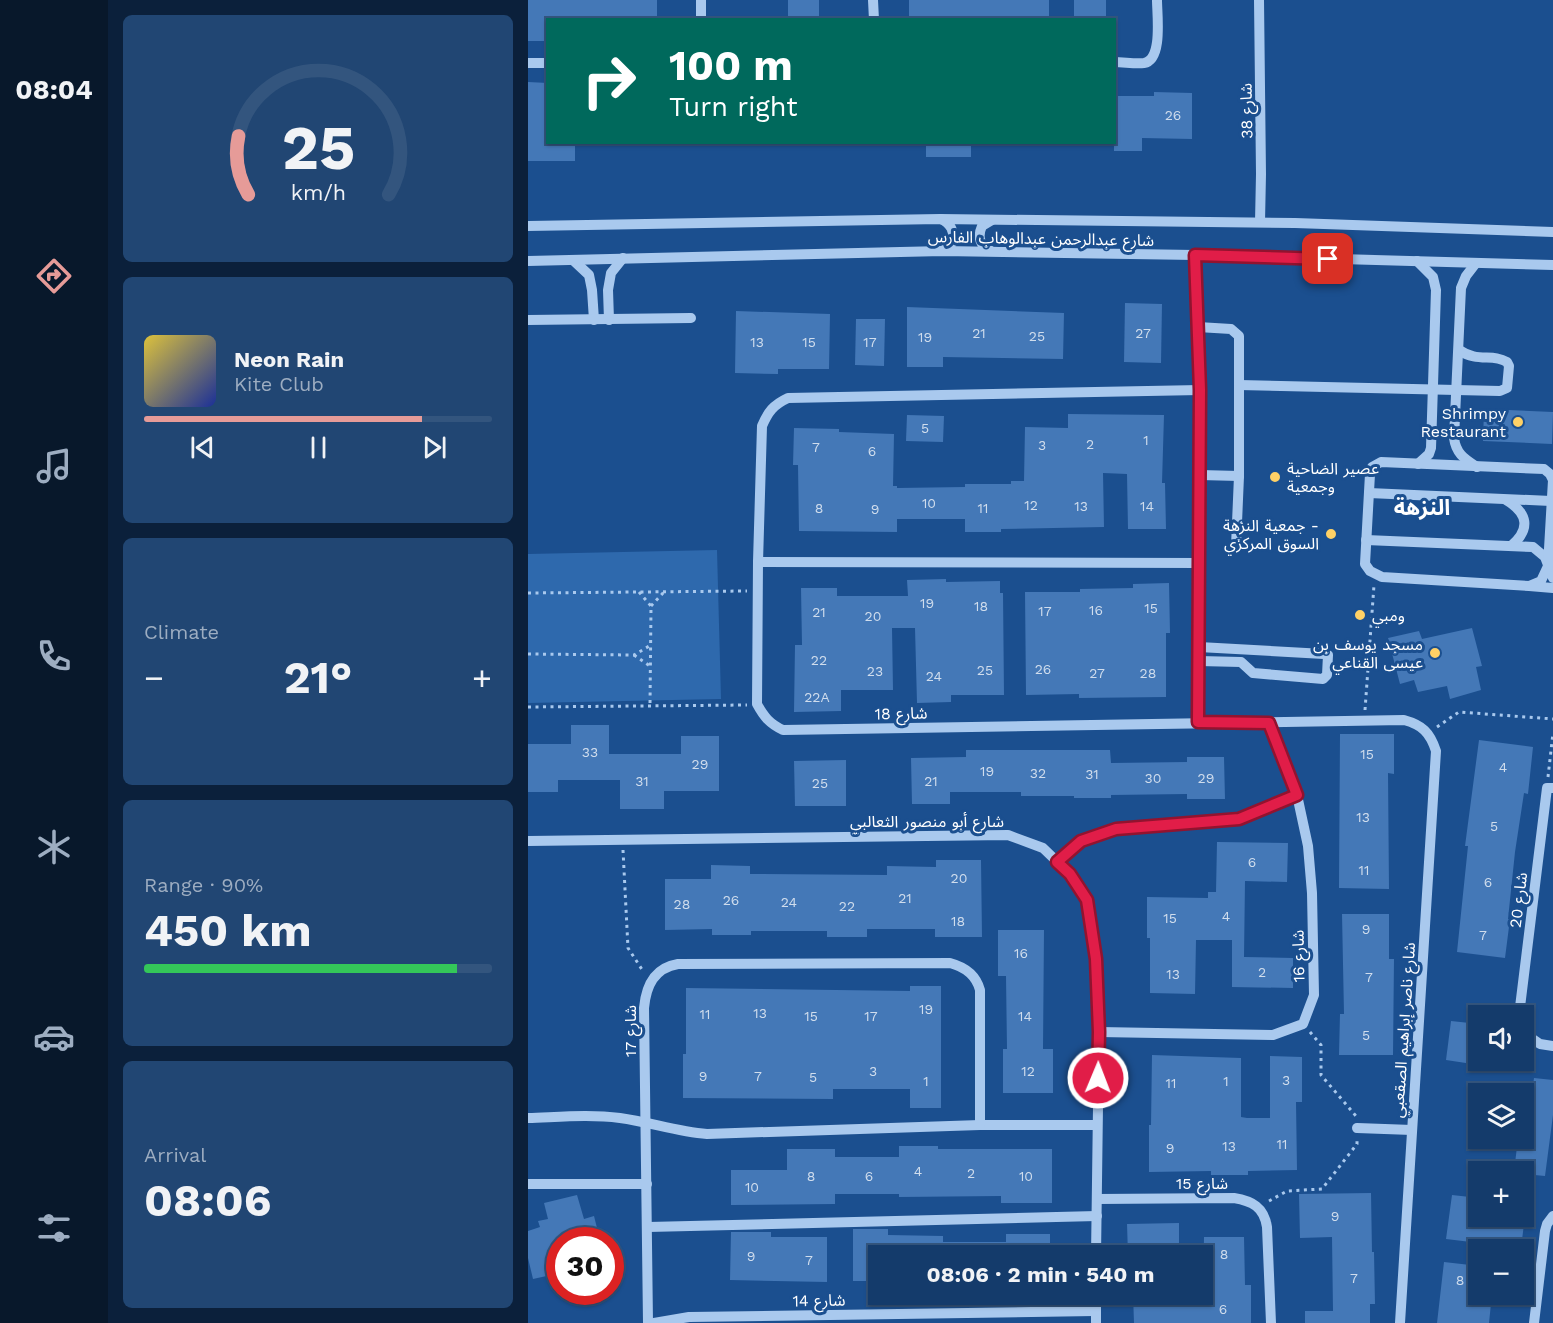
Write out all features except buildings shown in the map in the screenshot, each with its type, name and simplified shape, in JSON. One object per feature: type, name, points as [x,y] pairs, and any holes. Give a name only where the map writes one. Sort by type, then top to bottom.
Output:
[{"type":"street","points":[[701,0],[701,18]]},
{"type":"street","points":[[873,0],[873,18]]},
{"type":"street","points":[[1116,62],[1146,63],[1154,57],[1157,48],[1156,0]]},
{"type":"street","name":"شارع 38","points":[[1259,0],[1260,222]]},
{"type":"street","points":[[528,63],[546,63]]},
{"type":"street","points":[[940,219],[950,225],[953,231],[952,243],[943,250]]},
{"type":"street","name":"شارع عبدالرحمن عبدالوهاب الفارس","points":[[528,225],[940,219],[1260,222],[1553,231]]},
{"type":"street","points":[[991,251],[981,244],[979,232],[982,226],[993,220]]},
{"type":"street","name":"شارع عبدالرحمن عبدالوهاب الفارس","points":[[528,261],[943,250],[1553,265]]},
{"type":"street","points":[[1195,255],[1200,390],[1198,722]]},
{"type":"street","points":[[609,320],[610,273],[623,258]]},
{"type":"street","points":[[573,260],[589,275],[594,320]]},
{"type":"street","points":[[1417,261],[1433,277],[1436,290],[1431,448],[1429,454],[1418,465]]},
{"type":"street","points":[[1476,263],[1466,276],[1461,288],[1455,448],[1461,456],[1477,467]]},
{"type":"street","points":[[528,320],[691,318]]},
{"type":"street","points":[[1198,327],[1228,328],[1238,333],[1239,477],[1236,546]]},
{"type":"street","points":[[1239,385],[1504,391],[1508,383],[1509,366],[1504,360],[1478,358],[1459,350]]},
{"type":"street","points":[[758,704],[758,562],[762,426],[767,414],[775,404],[788,399],[1200,390]]},
{"type":"street","points":[[1529,586],[1541,581],[1548,566],[1552,480],[1550,474],[1544,469],[1381,462],[1375,464],[1370,474],[1365,564],[1367,569],[1382,577],[1553,588]]},
{"type":"street","points":[[1200,475],[1239,477]]},
{"type":"street","points":[[1369,493],[1551,501]]},
{"type":"street","points":[[1506,500],[1520,510],[1525,520],[1522,534],[1510,546]]},
{"type":"street","points":[[1366,540],[1533,547],[1545,557],[1553,578]]},
{"type":"street","points":[[758,562],[1200,562]]},
{"type":"street","points":[[1199,647],[1324,654],[1329,659],[1327,675],[1323,679],[1253,673],[1241,662],[1199,661]]},
{"type":"street","points":[[1241,650],[1241,662]]},
{"type":"street","name":"شارع 18","points":[[758,704],[764,716],[773,726],[783,730],[1404,720],[1418,724],[1431,736]]},
{"type":"street","name":"شارع 16","points":[[1269,723],[1297,795],[1308,846],[1312,893],[1314,995],[1303,1024]]},
{"type":"street","name":"شارع ناصر إبراهيم الصقعبي","points":[[1400,1323],[1436,751],[1431,736]]},
{"type":"street","name":"شارع 20","points":[[1520,1005],[1550,788]]},
{"type":"street","points":[[1057,862],[1081,841],[1116,829],[1239,819],[1297,795]]},
{"type":"street","name":"شارع أبو منصور الثعالبي","points":[[528,841],[1008,835],[1043,848],[1070,874],[1087,900],[1096,959],[1099,1032],[1096,1245]]},
{"type":"street","points":[[651,982],[660,970],[678,964],[950,963],[957,965],[975,978],[980,990],[980,1125]]},
{"type":"street","name":"شارع 17","points":[[648,1323],[644,1008],[651,982]]},
{"type":"street","points":[[1099,1032],[1273,1035],[1303,1024]]},
{"type":"street","points":[[1534,1040],[1540,1044],[1553,1046]]},
{"type":"street","points":[[528,1118],[597,1116],[706,1134],[980,1125],[1097,1125]]},
{"type":"street","points":[[1357,1128],[1412,1130]]},
{"type":"street","points":[[528,1184],[647,1184]]},
{"type":"street","name":"شارع 15","points":[[1096,1199],[1234,1198],[1246,1200],[1259,1207]]},
{"type":"street","points":[[1259,1207],[1264,1213],[1268,1227],[1271,1323]]},
{"type":"street","points":[[648,1227],[1096,1216]]},
{"type":"street","points":[[1534,1323],[1545,1231],[1553,1216]]},
{"type":"street","points":[[1095,1305],[1096,1323]]},
{"type":"street","name":"شارع 14","points":[[654,1323],[689,1317],[986,1318],[1095,1311]]},
{"type":"path","points":[[1364,721],[1375,574]]},
{"type":"path","points":[[528,593],[758,591]]},
{"type":"path","points":[[639,592],[651,606],[650,706]]},
{"type":"path","points":[[651,606],[664,592]]},
{"type":"path","points":[[528,654],[634,655],[651,645]]},
{"type":"path","points":[[634,655],[651,667]]},
{"type":"path","points":[[528,707],[758,704]]},
{"type":"path","points":[[1431,736],[1459,712],[1553,718]]},
{"type":"path","points":[[1550,788],[1553,733]]},
{"type":"path","points":[[622,840],[628,948],[651,982]]},
{"type":"path","points":[[1259,1207],[1287,1191],[1322,1188],[1357,1144],[1356,1116],[1321,1076],[1321,1045],[1303,1024]]},
{"type":"shaded area","points":[[717,550],[721,699],[528,703],[528,554]]},
{"type":"place","name":"Shrimpy Restaurant","points":[[1518,422]]},
{"type":"place","name":"عصير الضاحية وجمعية","points":[[1275,477]]},
{"type":"place","name":"جمعية النزهة - السوق المركزي","points":[[1331,534]]},
{"type":"place","name":"ومبي","points":[[1360,615]]},
{"type":"place","name":"مسجد يوسف بن عيسى القناعي","points":[[1435,653]]},
{"type":"district","name":"النزهة","points":[[1422,507]]},
{"type":"route","points":[[1098,1078],[1096,959],[1087,900],[1070,874],[1057,862],[1081,841],[1116,829],[1239,819],[1297,795],[1269,723],[1198,722],[1200,390],[1195,255],[1328,259]]}]
